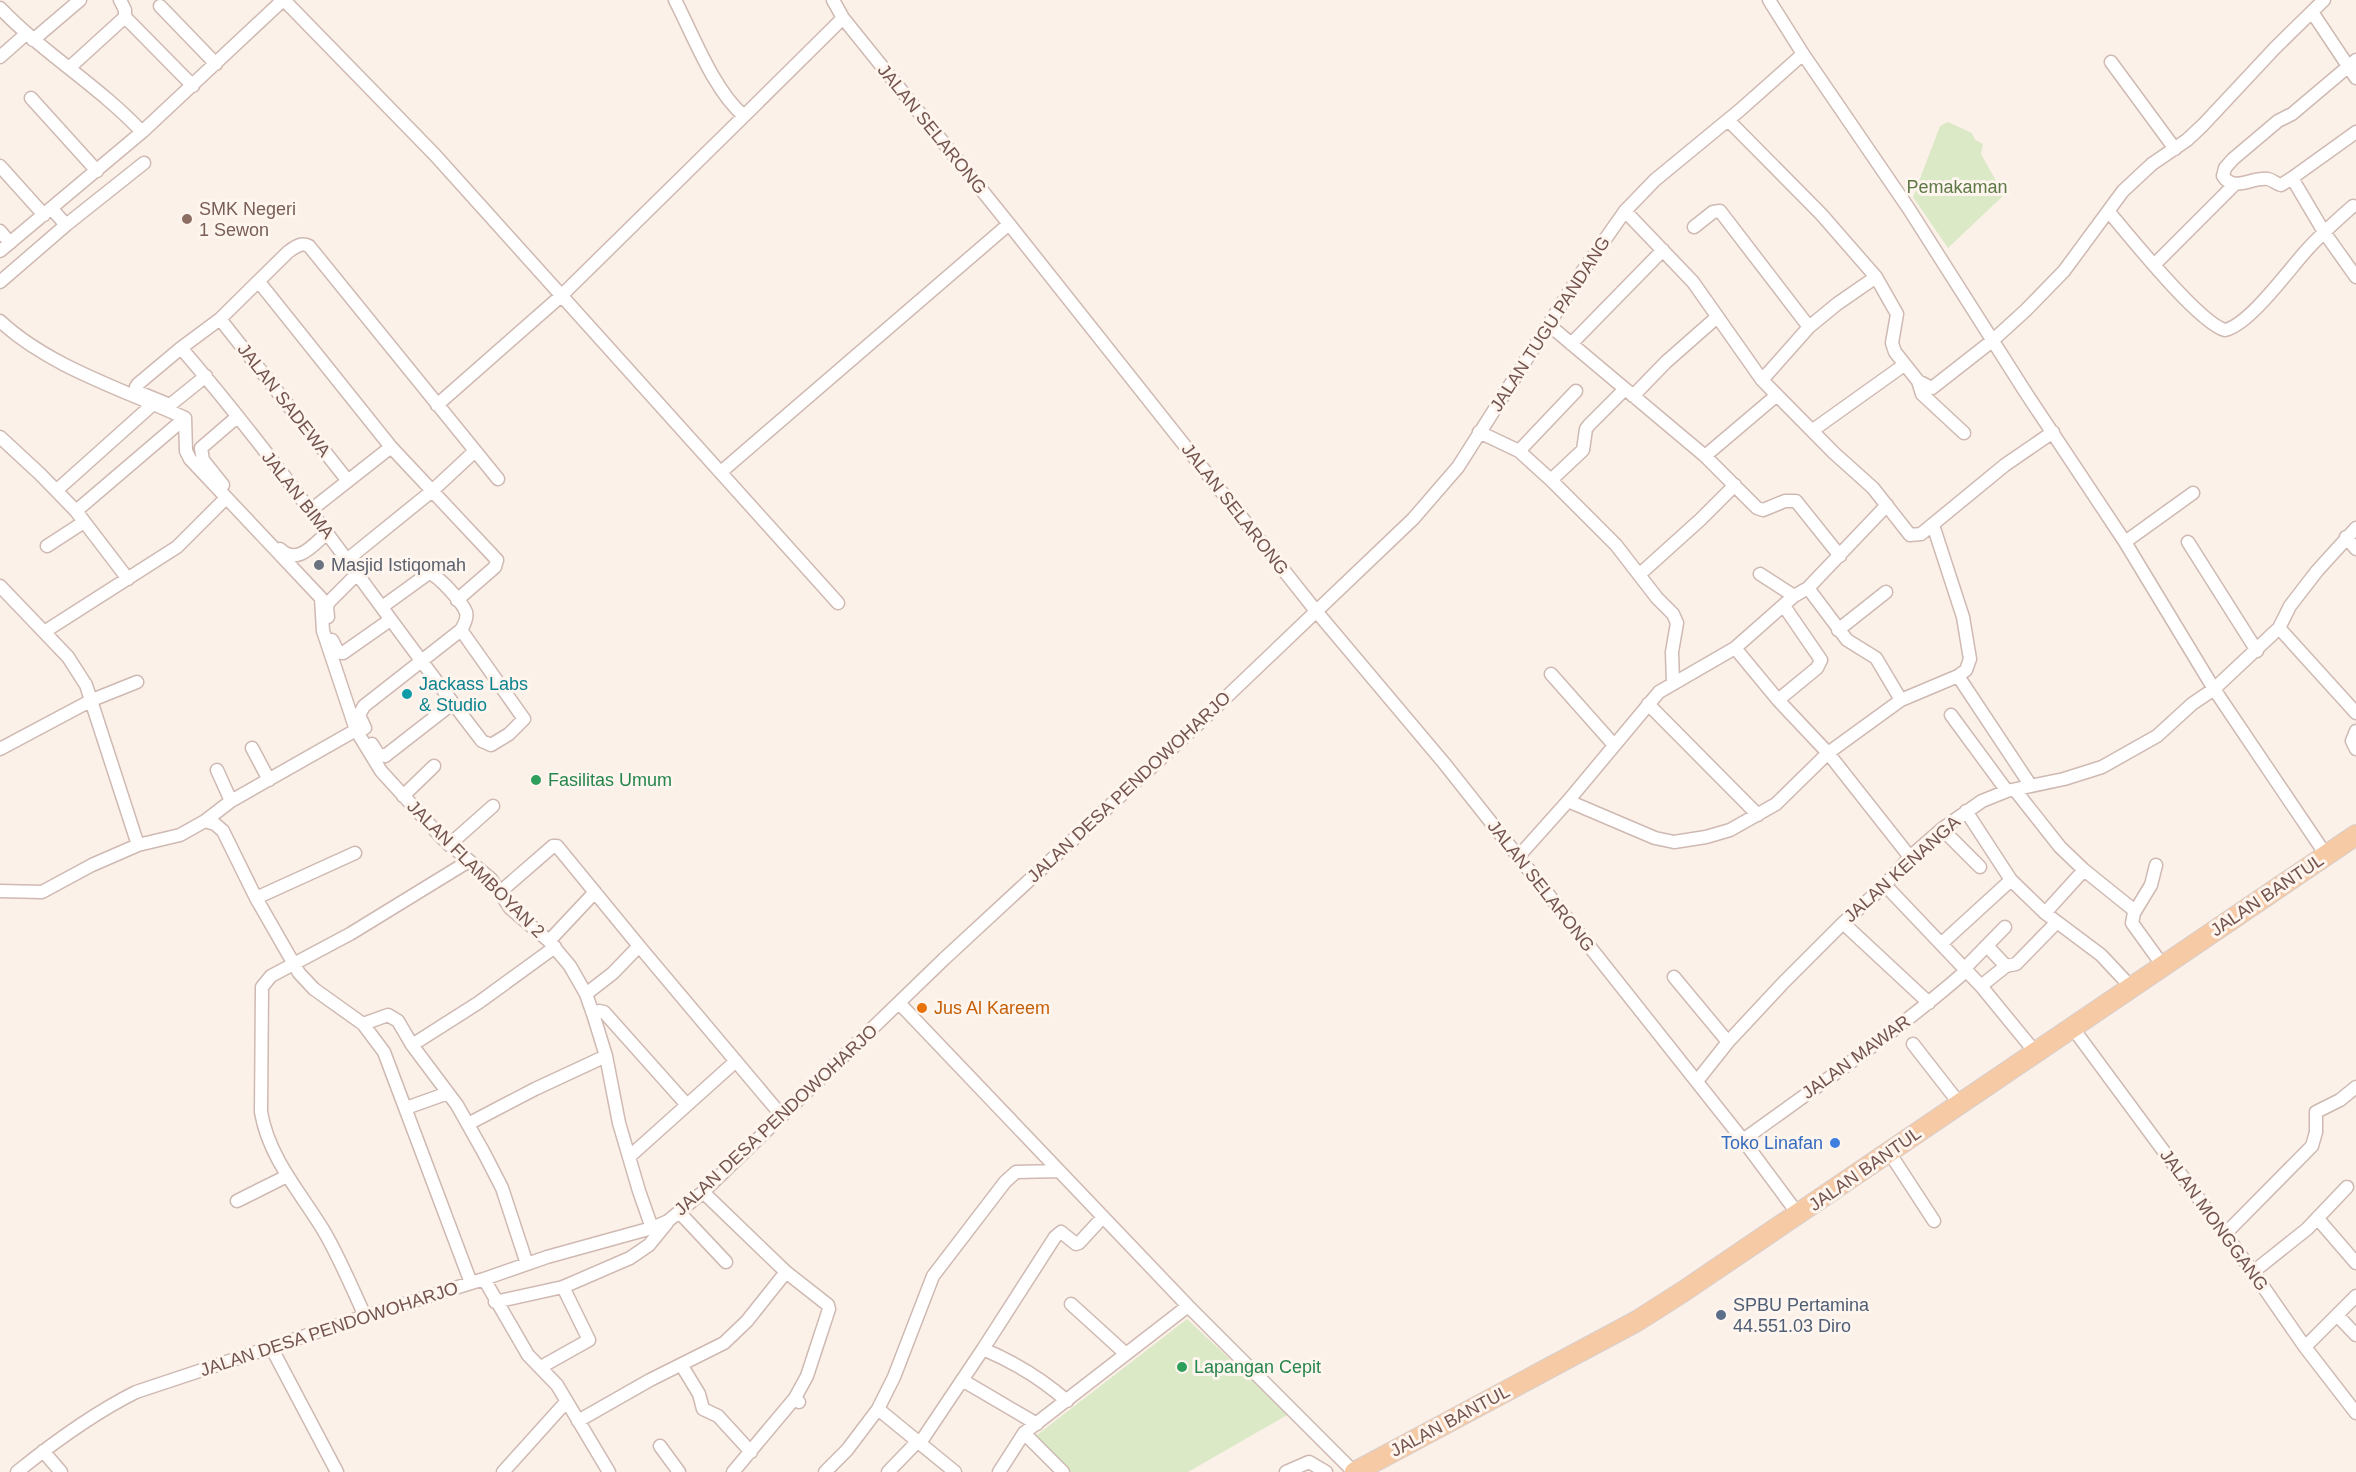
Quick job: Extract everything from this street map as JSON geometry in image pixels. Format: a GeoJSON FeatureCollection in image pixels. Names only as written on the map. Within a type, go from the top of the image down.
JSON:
{"type":"FeatureCollection","features":[{"type":"Feature","properties":{"kind":"main road","name":"JALAN BANTUL"},"geometry":{"type":"LineString","coordinates":[[1355,1472],[1378,1467],[1637,1321],[2163,966],[2323,851],[2356,835]]}},
{"type":"Feature","properties":{"kind":"street"},"geometry":{"type":"LineString","coordinates":[[2,51],[30,37],[81,0]]}},
{"type":"Feature","properties":{"kind":"street"},"geometry":{"type":"LineString","coordinates":[[120,0],[125,10],[125,17],[193,86]]}},
{"type":"Feature","properties":{"kind":"street"},"geometry":{"type":"LineString","coordinates":[[0,231],[5,247],[142,132],[284,0],[435,155],[838,603]]}},
{"type":"Feature","properties":{"kind":"street"},"geometry":{"type":"LineString","coordinates":[[675,0],[721,90],[732,106],[744,116]]}},
{"type":"Feature","properties":{"kind":"street","name":"JALAN SELARONG"},"geometry":{"type":"LineString","coordinates":[[833,0],[843,18],[1316,611],[1444,763],[1743,1140],[1798,1214]]}},
{"type":"Feature","properties":{"kind":"street"},"geometry":{"type":"LineString","coordinates":[[1769,0],[1803,54],[1909,209],[2125,542],[2214,689],[2323,851]]}},
{"type":"Feature","properties":{"kind":"street"},"geometry":{"type":"LineString","coordinates":[[1728,120],[1821,214],[1876,277],[1896,309],[1893,347],[1904,365],[1918,381],[1928,387],[1937,385],[1992,340],[2064,271],[2123,190],[2139,174],[2175,149],[2203,125],[2324,0]]}},
{"type":"Feature","properties":{"kind":"street"},"geometry":{"type":"LineString","coordinates":[[160,6],[216,64]]}},
{"type":"Feature","properties":{"kind":"street"},"geometry":{"type":"LineString","coordinates":[[0,8],[30,37],[142,132]]}},
{"type":"Feature","properties":{"kind":"street"},"geometry":{"type":"LineString","coordinates":[[2312,12],[2354,68],[2292,114],[2278,121],[2233,159],[2225,168],[2223,176],[2229,183],[2235,184],[2268,179],[2282,185],[2356,132]]}},
{"type":"Feature","properties":{"kind":"street"},"geometry":{"type":"LineString","coordinates":[[69,69],[125,17]]}},
{"type":"Feature","properties":{"kind":"street"},"geometry":{"type":"LineString","coordinates":[[437,405],[561,296],[843,18]]}},
{"type":"Feature","properties":{"kind":"street","name":"JALAN TUGU PANDANG"},"geometry":{"type":"LineString","coordinates":[[1316,611],[1438,492],[1458,467],[1580,275],[1625,211],[1655,180],[1803,54]]}},
{"type":"Feature","properties":{"kind":"street"},"geometry":{"type":"LineString","coordinates":[[2112,62],[2175,149]]}},
{"type":"Feature","properties":{"kind":"street"},"geometry":{"type":"LineString","coordinates":[[31,98],[97,171]]}},
{"type":"Feature","properties":{"kind":"street"},"geometry":{"type":"LineString","coordinates":[[0,282],[66,225],[144,163]]}},
{"type":"Feature","properties":{"kind":"street"},"geometry":{"type":"LineString","coordinates":[[0,166],[48,212],[66,225]]}},
{"type":"Feature","properties":{"kind":"street"},"geometry":{"type":"LineString","coordinates":[[2292,178],[2324,232],[2356,277]]}},
{"type":"Feature","properties":{"kind":"street"},"geometry":{"type":"LineString","coordinates":[[2155,264],[2235,184]]}},
{"type":"Feature","properties":{"kind":"street"},"geometry":{"type":"LineString","coordinates":[[2109,212],[2185,298],[2213,325],[2226,330],[2237,326],[2252,312],[2324,232],[2353,206]]}},
{"type":"Feature","properties":{"kind":"street"},"geometry":{"type":"LineString","coordinates":[[1625,211],[1693,282],[1716,318],[1762,380],[1887,505],[1910,535],[1917,536],[1933,525],[2005,465],[2052,432]]}},
{"type":"Feature","properties":{"kind":"street"},"geometry":{"type":"LineString","coordinates":[[1694,227],[1713,212],[1720,212],[1809,327]]}},
{"type":"Feature","properties":{"kind":"street"},"geometry":{"type":"LineString","coordinates":[[721,472],[1009,224]]}},
{"type":"Feature","properties":{"kind":"street"},"geometry":{"type":"LineString","coordinates":[[206,376],[170,405],[138,392],[136,387],[183,346],[220,319],[296,246],[305,244],[309,246],[498,479]]}},
{"type":"Feature","properties":{"kind":"street"},"geometry":{"type":"LineString","coordinates":[[1571,344],[1663,250]]}},
{"type":"Feature","properties":{"kind":"street"},"geometry":{"type":"LineString","coordinates":[[1762,380],[1809,327],[1876,277]]}},
{"type":"Feature","properties":{"kind":"street"},"geometry":{"type":"LineString","coordinates":[[259,282],[391,447],[497,560],[495,567],[457,600]]}},
{"type":"Feature","properties":{"kind":"street"},"geometry":{"type":"LineString","coordinates":[[1551,480],[1583,450],[1586,429],[1589,425],[1716,318]]}},
{"type":"Feature","properties":{"kind":"street","name":"JALAN SADEWA"},"geometry":{"type":"LineString","coordinates":[[220,319],[348,481]]}},
{"type":"Feature","properties":{"kind":"street"},"geometry":{"type":"LineString","coordinates":[[0,321],[36,350],[152,405],[185,418],[76,511]]}},
{"type":"Feature","properties":{"kind":"street"},"geometry":{"type":"LineString","coordinates":[[1549,325],[1705,456],[1749,501],[1763,510],[1785,501],[1796,501],[1840,556]]}},
{"type":"Feature","properties":{"kind":"street","name":"JALAN BIMA"},"geometry":{"type":"LineString","coordinates":[[183,346],[311,510],[453,703],[483,741],[491,745],[523,722],[524,716],[461,630]]}},
{"type":"Feature","properties":{"kind":"street"},"geometry":{"type":"LineString","coordinates":[[1813,430],[1904,365]]}},
{"type":"Feature","properties":{"kind":"street"},"geometry":{"type":"LineString","coordinates":[[1918,381],[1922,394],[1964,433]]}},
{"type":"Feature","properties":{"kind":"street"},"geometry":{"type":"LineString","coordinates":[[1519,451],[1576,391]]}},
{"type":"Feature","properties":{"kind":"street"},"geometry":{"type":"LineString","coordinates":[[1705,456],[1777,395]]}},
{"type":"Feature","properties":{"kind":"street"},"geometry":{"type":"LineString","coordinates":[[57,490],[152,405]]}},
{"type":"Feature","properties":{"kind":"street"},"geometry":{"type":"LineString","coordinates":[[237,417],[204,443],[201,447],[203,460],[286,555],[293,557],[300,554],[327,533]]}},
{"type":"Feature","properties":{"kind":"street","name":"JALAN FLAMBOYAN 2"},"geometry":{"type":"LineString","coordinates":[[185,418],[186,451],[190,459],[321,598],[323,631],[356,730],[372,760],[449,845],[491,879],[514,912],[552,944],[570,966],[586,994],[594,1017],[606,1056],[615,1105],[629,1157],[652,1227]]}},
{"type":"Feature","properties":{"kind":"street"},"geometry":{"type":"LineString","coordinates":[[1479,432],[1519,451],[1551,480],[1616,546],[1676,619],[1672,652],[1673,683]]}},
{"type":"Feature","properties":{"kind":"street"},"geometry":{"type":"LineString","coordinates":[[0,437],[76,511],[128,579]]}},
{"type":"Feature","properties":{"kind":"street"},"geometry":{"type":"LineString","coordinates":[[311,510],[391,447]]}},
{"type":"Feature","properties":{"kind":"street"},"geometry":{"type":"LineString","coordinates":[[348,560],[432,491],[475,451]]}},
{"type":"Feature","properties":{"kind":"street"},"geometry":{"type":"LineString","coordinates":[[1640,574],[1735,485]]}},
{"type":"Feature","properties":{"kind":"street"},"geometry":{"type":"LineString","coordinates":[[2125,542],[2193,493]]}},
{"type":"Feature","properties":{"kind":"street"},"geometry":{"type":"LineString","coordinates":[[44,632],[177,547],[226,498]]}},
{"type":"Feature","properties":{"kind":"street"},"geometry":{"type":"LineString","coordinates":[[1518,857],[1659,692],[1735,648],[1794,597],[1808,588],[1887,505]]}},
{"type":"Feature","properties":{"kind":"street"},"geometry":{"type":"LineString","coordinates":[[47,546],[84,522]]}},
{"type":"Feature","properties":{"kind":"street"},"geometry":{"type":"LineString","coordinates":[[1568,801],[1655,838],[1674,842],[1706,837],[1730,830],[1776,804],[1828,753],[1901,700],[1958,676],[1966,669],[1970,659],[1963,617],[1933,525]]}},
{"type":"Feature","properties":{"kind":"street","name":"JALAN KENANGA"},"geometry":{"type":"LineString","coordinates":[[1697,1082],[1728,1042],[1843,923],[1942,829],[1982,801],[2102,767],[2157,736],[2257,651],[2279,628],[2290,606],[2346,537],[2356,528]]}},
{"type":"Feature","properties":{"kind":"street"},"geometry":{"type":"LineString","coordinates":[[2346,537],[2356,549]]}},
{"type":"Feature","properties":{"kind":"street"},"geometry":{"type":"LineString","coordinates":[[2188,542],[2257,651]]}},
{"type":"Feature","properties":{"kind":"street"},"geometry":{"type":"LineString","coordinates":[[382,607],[429,573],[437,576],[466,612],[465,623],[461,630],[364,706],[360,712],[360,718],[378,754],[387,755],[453,703]]}},
{"type":"Feature","properties":{"kind":"street"},"geometry":{"type":"LineString","coordinates":[[357,574],[328,604],[327,612],[335,649],[340,653],[346,652],[390,620]]}},
{"type":"Feature","properties":{"kind":"street"},"geometry":{"type":"LineString","coordinates":[[1760,574],[1794,597]]}},
{"type":"Feature","properties":{"kind":"street"},"geometry":{"type":"LineString","coordinates":[[0,586],[75,666],[92,700],[138,845]]}},
{"type":"Feature","properties":{"kind":"street"},"geometry":{"type":"LineString","coordinates":[[1808,588],[1847,640],[1876,658],[1901,700]]}},
{"type":"Feature","properties":{"kind":"street"},"geometry":{"type":"LineString","coordinates":[[1838,630],[1886,592]]}},
{"type":"Feature","properties":{"kind":"street"},"geometry":{"type":"LineString","coordinates":[[1778,700],[1817,668],[1821,660],[1784,606]]}},
{"type":"Feature","properties":{"kind":"street","name":"JALAN DESA PENDOWOHARJO"},"geometry":{"type":"LineString","coordinates":[[17,1472],[43,1451],[107,1408],[136,1392],[527,1263],[668,1221],[703,1192],[944,959],[1316,611]]}},
{"type":"Feature","properties":{"kind":"street"},"geometry":{"type":"LineString","coordinates":[[2279,628],[2356,713]]}},
{"type":"Feature","properties":{"kind":"street"},"geometry":{"type":"LineString","coordinates":[[1735,648],[1778,700],[1828,753],[1910,857]]}},
{"type":"Feature","properties":{"kind":"street"},"geometry":{"type":"LineString","coordinates":[[1551,674],[1614,745]]}},
{"type":"Feature","properties":{"kind":"street"},"geometry":{"type":"LineString","coordinates":[[1958,676],[2031,786]]}},
{"type":"Feature","properties":{"kind":"street"},"geometry":{"type":"LineString","coordinates":[[0,749],[92,700],[137,682]]}},
{"type":"Feature","properties":{"kind":"street"},"geometry":{"type":"LineString","coordinates":[[1648,704],[1758,815]]}},
{"type":"Feature","properties":{"kind":"street"},"geometry":{"type":"LineString","coordinates":[[1951,715],[2011,791],[2060,847],[2084,870],[2135,911]]}},
{"type":"Feature","properties":{"kind":"street"},"geometry":{"type":"LineString","coordinates":[[0,891],[42,892],[92,865],[138,845],[180,835],[205,821],[231,801],[356,730]]}},
{"type":"Feature","properties":{"kind":"street"},"geometry":{"type":"LineString","coordinates":[[2356,731],[2352,741],[2356,749]]}},
{"type":"Feature","properties":{"kind":"street"},"geometry":{"type":"LineString","coordinates":[[252,748],[269,780]]}},
{"type":"Feature","properties":{"kind":"street"},"geometry":{"type":"LineString","coordinates":[[403,796],[434,766]]}},
{"type":"Feature","properties":{"kind":"street"},"geometry":{"type":"LineString","coordinates":[[216,770],[231,801]]}},
{"type":"Feature","properties":{"kind":"street"},"geometry":{"type":"LineString","coordinates":[[449,845],[493,806]]}},
{"type":"Feature","properties":{"kind":"street"},"geometry":{"type":"LineString","coordinates":[[1966,811],[2011,880],[2045,913],[2101,955],[2131,987]]}},
{"type":"Feature","properties":{"kind":"street"},"geometry":{"type":"LineString","coordinates":[[205,821],[215,824],[223,831],[293,965],[314,989],[363,1024],[384,1052],[478,1281],[495,1302],[528,1355],[557,1385],[609,1472]]}},
{"type":"Feature","properties":{"kind":"street"},"geometry":{"type":"LineString","coordinates":[[1942,829],[1980,867]]}},
{"type":"Feature","properties":{"kind":"street"},"geometry":{"type":"LineString","coordinates":[[500,892],[555,846],[559,847],[782,1116]]}},
{"type":"Feature","properties":{"kind":"street"},"geometry":{"type":"LineString","coordinates":[[256,898],[355,853]]}},
{"type":"Feature","properties":{"kind":"street"},"geometry":{"type":"LineString","coordinates":[[365,1316],[329,1240],[287,1176],[266,1133],[261,1112],[260,995],[266,980],[350,934],[469,861]]}},
{"type":"Feature","properties":{"kind":"street"},"geometry":{"type":"LineString","coordinates":[[2156,865],[2151,885],[2135,911],[2132,923],[2163,966]]}},
{"type":"Feature","properties":{"kind":"street"},"geometry":{"type":"LineString","coordinates":[[2045,913],[2084,870]]}},
{"type":"Feature","properties":{"kind":"street"},"geometry":{"type":"LineString","coordinates":[[1941,944],[2011,880]]}},
{"type":"Feature","properties":{"kind":"street"},"geometry":{"type":"LineString","coordinates":[[1884,885],[1981,986],[2035,1052]]}},
{"type":"Feature","properties":{"kind":"street"},"geometry":{"type":"LineString","coordinates":[[412,1045],[478,1003],[552,944],[595,892]]}},
{"type":"Feature","properties":{"kind":"street"},"geometry":{"type":"LineString","coordinates":[[1981,986],[2006,966],[2016,964],[2056,922]]}},
{"type":"Feature","properties":{"kind":"street"},"geometry":{"type":"LineString","coordinates":[[1843,923],[1929,1003]]}},
{"type":"Feature","properties":{"kind":"street","name":"JALAN MAWAR"},"geometry":{"type":"LineString","coordinates":[[1743,1140],[1929,1003],[1965,970],[2005,927]]}},
{"type":"Feature","properties":{"kind":"street"},"geometry":{"type":"LineString","coordinates":[[586,994],[613,973],[639,946]]}},
{"type":"Feature","properties":{"kind":"street"},"geometry":{"type":"LineString","coordinates":[[1987,946],[2006,966]]}},
{"type":"Feature","properties":{"kind":"street"},"geometry":{"type":"LineString","coordinates":[[1674,977],[1728,1042]]}},
{"type":"Feature","properties":{"kind":"street"},"geometry":{"type":"LineString","coordinates":[[900,1004],[1188,1306],[1355,1472]]}},
{"type":"Feature","properties":{"kind":"street"},"geometry":{"type":"LineString","coordinates":[[594,1017],[599,1011],[604,1012],[687,1105]]}},
{"type":"Feature","properties":{"kind":"street"},"geometry":{"type":"LineString","coordinates":[[363,1024],[383,1016],[393,1017],[448,1093],[468,1124],[502,1188],[527,1263]]}},
{"type":"Feature","properties":{"kind":"street","name":"JALAN MONGGANG"},"geometry":{"type":"LineString","coordinates":[[2072,1027],[2253,1272],[2305,1347],[2356,1413]]}},
{"type":"Feature","properties":{"kind":"street"},"geometry":{"type":"LineString","coordinates":[[1913,1044],[1959,1103]]}},
{"type":"Feature","properties":{"kind":"street"},"geometry":{"type":"LineString","coordinates":[[468,1124],[606,1056]]}},
{"type":"Feature","properties":{"kind":"street"},"geometry":{"type":"LineString","coordinates":[[629,1157],[736,1061]]}},
{"type":"Feature","properties":{"kind":"street"},"geometry":{"type":"LineString","coordinates":[[2225,1234],[2312,1146],[2316,1132],[2316,1113],[2356,1088]]}},
{"type":"Feature","properties":{"kind":"street"},"geometry":{"type":"LineString","coordinates":[[406,1108],[448,1093]]}},
{"type":"Feature","properties":{"kind":"street"},"geometry":{"type":"LineString","coordinates":[[1888,1152],[1934,1221]]}},
{"type":"Feature","properties":{"kind":"street"},"geometry":{"type":"LineString","coordinates":[[825,1472],[847,1450],[878,1409],[894,1377],[933,1276],[946,1257],[1016,1172],[1059,1171]]}},
{"type":"Feature","properties":{"kind":"street"},"geometry":{"type":"LineString","coordinates":[[237,1201],[287,1176]]}},
{"type":"Feature","properties":{"kind":"street"},"geometry":{"type":"LineString","coordinates":[[2253,1272],[2318,1219],[2348,1187]]}},
{"type":"Feature","properties":{"kind":"street"},"geometry":{"type":"LineString","coordinates":[[703,1192],[786,1272],[824,1301],[829,1309],[797,1400],[733,1472]]}},
{"type":"Feature","properties":{"kind":"street"},"geometry":{"type":"LineString","coordinates":[[679,1212],[726,1262]]}},
{"type":"Feature","properties":{"kind":"street"},"geometry":{"type":"LineString","coordinates":[[888,1472],[919,1442],[963,1380],[1055,1237],[1061,1232],[1076,1244],[1079,1243],[1103,1217]]}},
{"type":"Feature","properties":{"kind":"street"},"geometry":{"type":"LineString","coordinates":[[2318,1219],[2356,1263]]}},
{"type":"Feature","properties":{"kind":"street"},"geometry":{"type":"LineString","coordinates":[[495,1302],[563,1287],[630,1258],[649,1245],[668,1221]]}},
{"type":"Feature","properties":{"kind":"street"},"geometry":{"type":"LineString","coordinates":[[578,1421],[650,1380],[724,1343],[762,1304],[786,1272]]}},
{"type":"Feature","properties":{"kind":"street"},"geometry":{"type":"LineString","coordinates":[[541,1367],[589,1340],[563,1287]]}},
{"type":"Feature","properties":{"kind":"street"},"geometry":{"type":"LineString","coordinates":[[2305,1347],[2356,1296]]}},
{"type":"Feature","properties":{"kind":"street"},"geometry":{"type":"LineString","coordinates":[[1071,1304],[1126,1354]]}},
{"type":"Feature","properties":{"kind":"street"},"geometry":{"type":"LineString","coordinates":[[999,1472],[1024,1433],[1188,1306]]}},
{"type":"Feature","properties":{"kind":"street"},"geometry":{"type":"LineString","coordinates":[[2337,1315],[2356,1335]]}},
{"type":"Feature","properties":{"kind":"street"},"geometry":{"type":"LineString","coordinates":[[271,1347],[337,1472]]}},
{"type":"Feature","properties":{"kind":"street"},"geometry":{"type":"LineString","coordinates":[[983,1349],[1034,1376],[1067,1401]]}},
{"type":"Feature","properties":{"kind":"street"},"geometry":{"type":"LineString","coordinates":[[682,1366],[699,1394],[703,1409],[718,1416],[751,1452]]}},
{"type":"Feature","properties":{"kind":"street"},"geometry":{"type":"LineString","coordinates":[[963,1380],[1037,1424]]}},
{"type":"Feature","properties":{"kind":"street"},"geometry":{"type":"LineString","coordinates":[[503,1472],[566,1402]]}},
{"type":"Feature","properties":{"kind":"street"},"geometry":{"type":"LineString","coordinates":[[878,1409],[955,1472]]}},
{"type":"Feature","properties":{"kind":"street"},"geometry":{"type":"LineString","coordinates":[[1024,1433],[1063,1472]]}},
{"type":"Feature","properties":{"kind":"street"},"geometry":{"type":"LineString","coordinates":[[660,1446],[679,1472]]}},
{"type":"Feature","properties":{"kind":"street"},"geometry":{"type":"LineString","coordinates":[[43,1451],[61,1472]]}},
{"type":"Feature","properties":{"kind":"street"},"geometry":{"type":"LineString","coordinates":[[1286,1472],[1309,1462],[1326,1472]]}},
{"type":"Feature","properties":{"kind":"green space","name":"Pemakaman"},"geometry":{"type":"Polygon","coordinates":[[[1948,122],[1972,133],[1975,140],[1983,144],[1981,154],[2004,195],[1948,248],[1913,197],[1940,126],[1948,122]]]}},
{"type":"Feature","properties":{"kind":"green space","name":"Lapangan Cepit"},"geometry":{"type":"Polygon","coordinates":[[[1187,1319],[1289,1414],[1188,1472],[1066,1472],[1033,1438],[1187,1319]]]}},
{"type":"Feature","properties":{"kind":"place","name":"SMK Negeri 1 Sewon"},"geometry":{"type":"Point","coordinates":[187,219]}},
{"type":"Feature","properties":{"kind":"place","name":"Masjid Istiqomah"},"geometry":{"type":"Point","coordinates":[319,565]}},
{"type":"Feature","properties":{"kind":"place","name":"Jackass Labs & Studio"},"geometry":{"type":"Point","coordinates":[407,694]}},
{"type":"Feature","properties":{"kind":"place","name":"Fasilitas Umum"},"geometry":{"type":"Point","coordinates":[536,780]}},
{"type":"Feature","properties":{"kind":"place","name":"Jus Al Kareem"},"geometry":{"type":"Point","coordinates":[922,1008]}},
{"type":"Feature","properties":{"kind":"place","name":"Toko Linafan"},"geometry":{"type":"Point","coordinates":[1835,1143]}},
{"type":"Feature","properties":{"kind":"place","name":"SPBU Pertamina 44.551.03 Diro"},"geometry":{"type":"Point","coordinates":[1721,1315]}},
{"type":"Feature","properties":{"kind":"place","name":"Lapangan Cepit"},"geometry":{"type":"Point","coordinates":[1182,1367]}}]}
